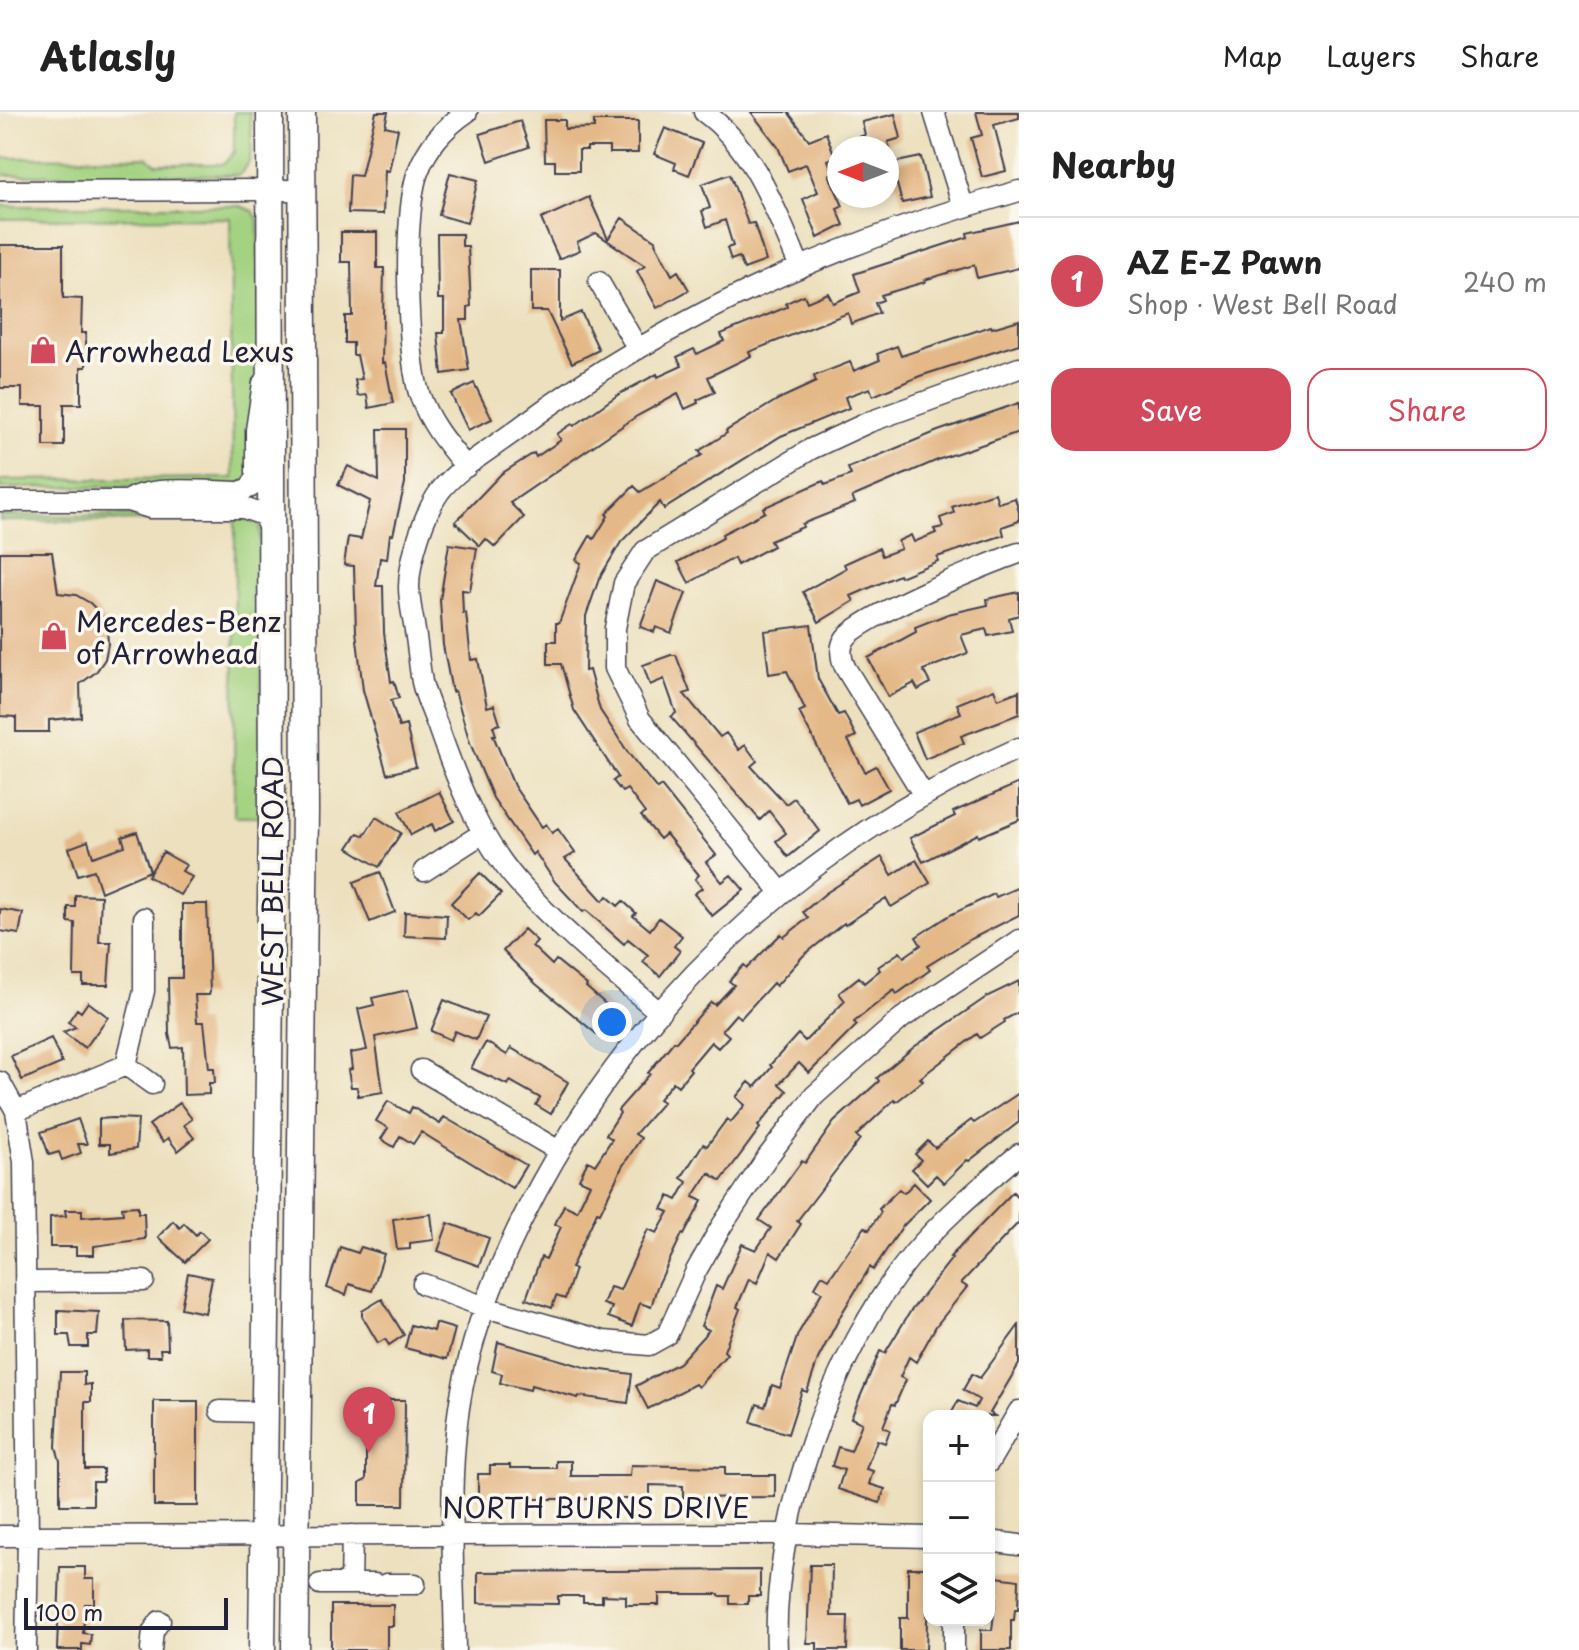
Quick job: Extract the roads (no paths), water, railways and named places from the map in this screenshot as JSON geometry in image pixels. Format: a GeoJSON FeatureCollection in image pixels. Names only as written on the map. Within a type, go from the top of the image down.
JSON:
{"type":"FeatureCollection","features":[{"type":"Feature","properties":{"kind":"main road","name":"WEST BELL ROAD"},"geometry":{"type":"LineString","coordinates":[[262,1650],[272,818],[270,112]]}},
{"type":"Feature","properties":{"kind":"main road","name":"WEST BELL ROAD"},"geometry":{"type":"LineString","coordinates":[[295,1650],[305,811],[302,112]]}},
{"type":"Feature","properties":{"kind":"main road"},"geometry":{"type":"LineString","coordinates":[[271,498],[281,504],[287,516],[291,608],[304,661]]}},
{"type":"Feature","properties":{"kind":"street"},"geometry":{"type":"LineString","coordinates":[[466,467],[443,439],[426,411],[415,377],[410,340],[410,216],[412,190],[441,119],[467,112]]}},
{"type":"Feature","properties":{"kind":"street"},"geometry":{"type":"LineString","coordinates":[[704,112],[729,132],[751,160],[800,267]]}},
{"type":"Feature","properties":{"kind":"street"},"geometry":{"type":"LineString","coordinates":[[934,112],[963,206]]}},
{"type":"Feature","properties":{"kind":"street"},"geometry":{"type":"LineString","coordinates":[[0,191],[302,190]]}},
{"type":"Feature","properties":{"kind":"street"},"geometry":{"type":"LineString","coordinates":[[659,1012],[576,941],[517,881],[483,833],[449,760],[423,685],[409,587],[417,544],[440,491],[466,467],[540,412],[638,349],[729,299],[800,267],[963,206],[1019,191]]}},
{"type":"Feature","properties":{"kind":"street"},"geometry":{"type":"LineString","coordinates":[[599,282],[638,349]]}},
{"type":"Feature","properties":{"kind":"street"},"geometry":{"type":"LineString","coordinates":[[240,492],[251,487],[256,477],[258,412],[271,357]]}},
{"type":"Feature","properties":{"kind":"street"},"geometry":{"type":"LineString","coordinates":[[781,892],[640,719],[615,668],[615,628],[624,583],[645,551],[811,449],[869,422],[1019,368]]}},
{"type":"Feature","properties":{"kind":"street"},"geometry":{"type":"LineString","coordinates":[[128,501],[149,492],[240,492],[271,498]]}},
{"type":"Feature","properties":{"kind":"street"},"geometry":{"type":"LineString","coordinates":[[0,501],[128,501],[150,508],[251,509],[263,515],[271,533]]}},
{"type":"Feature","properties":{"kind":"street"},"geometry":{"type":"LineString","coordinates":[[923,794],[843,663],[844,639],[855,628],[909,600],[1019,553]]}},
{"type":"Feature","properties":{"kind":"street"},"geometry":{"type":"LineString","coordinates":[[455,1650],[455,1446],[458,1412],[472,1346],[485,1307],[520,1222],[559,1151],[605,1080],[659,1012],[719,948],[781,892],[849,840],[923,794],[1019,748]]}},
{"type":"Feature","properties":{"kind":"street"},"geometry":{"type":"LineString","coordinates":[[424,871],[483,833]]}},
{"type":"Feature","properties":{"kind":"street"},"geometry":{"type":"LineString","coordinates":[[126,1065],[144,991],[144,918]]}},
{"type":"Feature","properties":{"kind":"street"},"geometry":{"type":"LineString","coordinates":[[423,1284],[485,1307],[604,1341],[649,1345],[667,1335],[671,1320],[721,1227],[766,1159],[814,1096],[902,1018],[1019,940]]}},
{"type":"Feature","properties":{"kind":"street"},"geometry":{"type":"LineString","coordinates":[[126,1065],[152,1084]]}},
{"type":"Feature","properties":{"kind":"street"},"geometry":{"type":"LineString","coordinates":[[16,1111],[126,1065]]}},
{"type":"Feature","properties":{"kind":"street"},"geometry":{"type":"LineString","coordinates":[[421,1070],[559,1151]]}},
{"type":"Feature","properties":{"kind":"street"},"geometry":{"type":"LineString","coordinates":[[0,1082],[16,1111],[24,1162],[27,1282],[26,1650]]}},
{"type":"Feature","properties":{"kind":"street"},"geometry":{"type":"LineString","coordinates":[[777,1650],[776,1619],[788,1534],[802,1470],[822,1414],[851,1351],[880,1301],[913,1254],[978,1189],[1019,1154]]}},
{"type":"Feature","properties":{"kind":"street"},"geometry":{"type":"LineString","coordinates":[[27,1282],[144,1281]]}},
{"type":"Feature","properties":{"kind":"street"},"geometry":{"type":"LineString","coordinates":[[220,1411],[264,1412]]}},
{"type":"Feature","properties":{"kind":"street"},"geometry":{"type":"LineString","coordinates":[[995,1452],[1019,1411]]}},
{"type":"Feature","properties":{"kind":"street","name":"NORTH BURNS DRIVE"},"geometry":{"type":"LineString","coordinates":[[0,1536],[788,1534],[923,1537]]}},
{"type":"Feature","properties":{"kind":"street"},"geometry":{"type":"LineString","coordinates":[[351,1584],[352,1535]]}},
{"type":"Feature","properties":{"kind":"street"},"geometry":{"type":"LineString","coordinates":[[995,1542],[1019,1545]]}},
{"type":"Feature","properties":{"kind":"street"},"geometry":{"type":"LineString","coordinates":[[320,1584],[415,1584]]}},
{"type":"Feature","properties":{"kind":"street"},"geometry":{"type":"LineString","coordinates":[[151,1650],[153,1631],[160,1621]]}},
{"type":"Feature","properties":{"kind":"street"},"geometry":{"type":"LineString","coordinates":[[954,1626],[954,1650]]}},
{"type":"Feature","properties":{"kind":"place","name":"Arrowhead Lexus"},"geometry":{"type":"Point","coordinates":[43,350]}},
{"type":"Feature","properties":{"kind":"place","name":"Mercedes-Benz of Arrowhead"},"geometry":{"type":"Point","coordinates":[54,636]}},
{"type":"Feature","properties":{"kind":"place","name":"AZ E-Z Pawn"},"geometry":{"type":"Point","coordinates":[369,1453]}}]}
